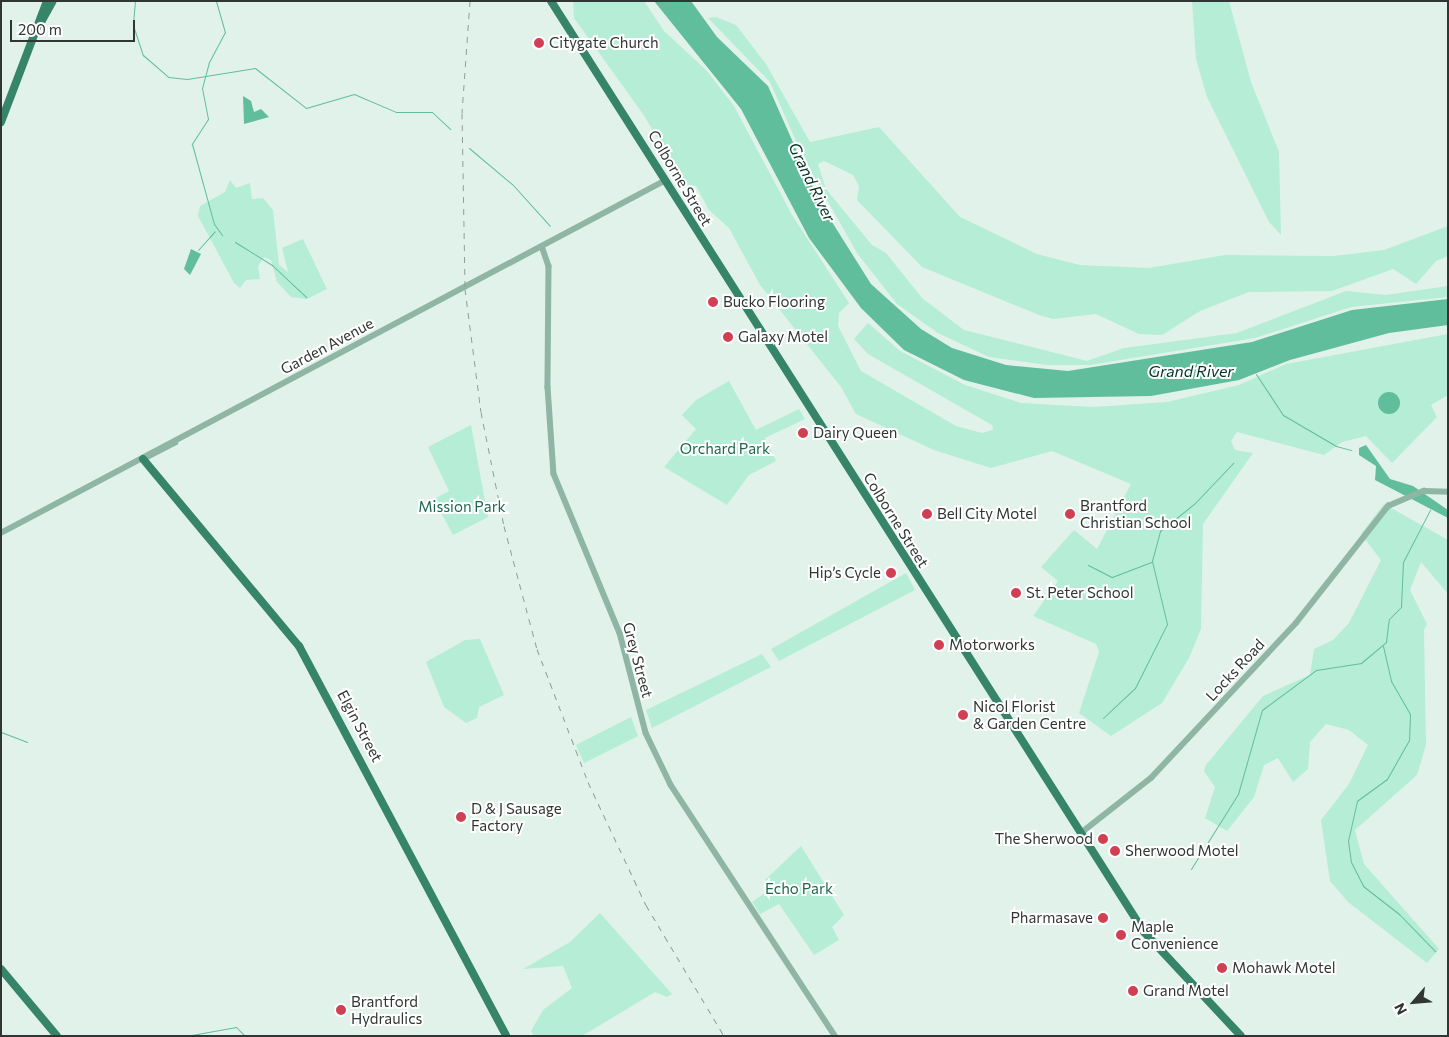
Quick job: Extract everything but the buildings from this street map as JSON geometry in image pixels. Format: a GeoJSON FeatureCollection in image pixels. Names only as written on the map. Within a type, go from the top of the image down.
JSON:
{"type":"FeatureCollection","features":[{"type":"Feature","properties":{"kind":"main road"},"geometry":{"type":"LineString","coordinates":[[1,122],[40,24],[47,1]]}},
{"type":"Feature","properties":{"kind":"main road"},"geometry":{"type":"LineString","coordinates":[[40,24],[53,1]]}},
{"type":"Feature","properties":{"kind":"main road","name":"Colborne Street"},"geometry":{"type":"LineString","coordinates":[[551,1],[664,182],[1144,932],[1241,1036]]}},
{"type":"Feature","properties":{"kind":"main road","name":"Elgin Street"},"geometry":{"type":"LineString","coordinates":[[144,458],[299,646],[506,1036]]}},
{"type":"Feature","properties":{"kind":"main road"},"geometry":{"type":"LineString","coordinates":[[1,969],[57,1036]]}},
{"type":"Feature","properties":{"kind":"street","name":"Garden Avenue"},"geometry":{"type":"LineString","coordinates":[[144,458],[152,458],[187,434],[542,249],[664,182]]}},
{"type":"Feature","properties":{"kind":"street","name":"Grey Street"},"geometry":{"type":"LineString","coordinates":[[542,249],[550,266],[548,387],[554,474],[620,633],[644,727],[672,785],[835,1036]]}},
{"type":"Feature","properties":{"kind":"street"},"geometry":{"type":"LineString","coordinates":[[1,533],[144,458]]}},
{"type":"Feature","properties":{"kind":"street","name":"Locks Road"},"geometry":{"type":"LineString","coordinates":[[1081,833],[1151,778],[1296,623],[1388,506],[1403,498],[1424,491],[1448,492]]}},
{"type":"Feature","properties":{"kind":"green space"},"geometry":{"type":"Polygon","coordinates":[[[573,1],[644,1],[664,31],[706,70],[734,106],[792,215],[849,303],[839,313],[838,326],[861,371],[956,426],[982,433],[993,430],[992,425],[868,354],[854,339],[868,323],[900,351],[965,385],[1021,403],[1094,407],[1167,402],[1239,385],[1286,364],[1448,334],[1448,395],[1431,405],[1437,417],[1392,463],[1366,436],[1342,442],[1324,455],[1237,432],[1231,441],[1235,450],[1253,453],[1203,524],[1201,629],[1189,658],[1162,703],[1111,736],[1079,713],[1099,652],[1096,644],[1033,616],[1058,581],[1041,567],[1074,530],[1097,549],[1131,484],[1052,451],[991,468],[934,450],[856,414],[841,387],[760,285],[729,228],[709,210],[696,186],[685,184],[643,114],[574,18],[573,1]]]}},
{"type":"Feature","properties":{"kind":"green space"},"geometry":{"type":"Polygon","coordinates":[[[1192,1],[1229,1],[1251,82],[1279,152],[1281,235],[1269,222],[1207,97],[1196,59],[1192,1]]]}},
{"type":"Feature","properties":{"kind":"green space"},"geometry":{"type":"Polygon","coordinates":[[[716,17],[736,25],[766,64],[810,142],[879,127],[960,217],[1037,254],[1080,265],[1149,268],[1225,255],[1334,256],[1384,250],[1448,226],[1448,256],[1436,261],[1416,284],[1393,269],[1332,291],[1249,292],[1200,311],[1162,335],[1139,334],[1096,314],[1053,319],[1039,315],[922,267],[857,200],[859,186],[853,175],[824,161],[818,164],[826,189],[872,245],[886,253],[922,298],[964,330],[1087,361],[1124,348],[1237,333],[1346,291],[1386,295],[1448,286],[1448,297],[1351,307],[1255,338],[1090,365],[1047,365],[989,357],[938,333],[897,304],[857,253],[803,157],[770,82],[708,18],[716,17]]]}},
{"type":"Feature","properties":{"kind":"green space"},"geometry":{"type":"Polygon","coordinates":[[[230,180],[236,188],[250,183],[252,199],[263,198],[273,210],[279,265],[288,272],[282,248],[303,239],[327,289],[307,299],[291,297],[277,282],[271,260],[264,257],[258,266],[260,279],[246,280],[240,288],[234,283],[198,216],[200,206],[225,192],[230,180]]]}},
{"type":"Feature","properties":{"kind":"green space","name":"Orchard Park"},"geometry":{"type":"Polygon","coordinates":[[[729,381],[756,430],[799,409],[805,419],[765,438],[776,461],[749,475],[727,505],[664,467],[696,429],[682,415],[696,400],[729,381]]]}},
{"type":"Feature","properties":{"kind":"green space","name":"Mission Park"},"geometry":{"type":"Polygon","coordinates":[[[471,425],[488,517],[453,535],[434,499],[449,491],[428,447],[471,425]]]}},
{"type":"Feature","properties":{"kind":"green space"},"geometry":{"type":"Polygon","coordinates":[[[1384,504],[1448,540],[1448,594],[1421,562],[1410,590],[1427,624],[1424,630],[1426,745],[1417,775],[1355,830],[1364,864],[1439,949],[1427,963],[1348,902],[1330,881],[1321,820],[1349,784],[1368,745],[1349,730],[1326,724],[1310,742],[1308,769],[1293,782],[1278,758],[1264,765],[1254,797],[1227,831],[1205,818],[1215,787],[1204,771],[1206,765],[1263,696],[1310,675],[1314,649],[1333,640],[1349,623],[1381,560],[1361,534],[1384,504]]]}},
{"type":"Feature","properties":{"kind":"green space"},"geometry":{"type":"Polygon","coordinates":[[[906,573],[915,590],[779,661],[771,649],[906,573]]]}},
{"type":"Feature","properties":{"kind":"green space"},"geometry":{"type":"Polygon","coordinates":[[[480,639],[504,695],[479,707],[477,718],[466,723],[444,707],[426,662],[465,640],[480,639]]]}},
{"type":"Feature","properties":{"kind":"green space"},"geometry":{"type":"Polygon","coordinates":[[[762,654],[771,667],[652,728],[646,710],[762,654]]]}},
{"type":"Feature","properties":{"kind":"green space"},"geometry":{"type":"Polygon","coordinates":[[[631,717],[638,736],[584,763],[576,745],[631,717]]]}},
{"type":"Feature","properties":{"kind":"green space","name":"Echo Park"},"geometry":{"type":"Polygon","coordinates":[[[801,846],[844,915],[832,927],[839,940],[814,955],[779,904],[760,914],[752,902],[772,888],[765,880],[801,846]]]}},
{"type":"Feature","properties":{"kind":"green space"},"geometry":{"type":"Polygon","coordinates":[[[600,913],[672,994],[667,997],[655,992],[582,1036],[534,1036],[531,1031],[543,1010],[572,988],[563,966],[523,969],[570,942],[600,913]]]}},
{"type":"Feature","properties":{"kind":"water","name":"Grand River"},"geometry":{"type":"Polygon","coordinates":[[[654,1],[691,1],[717,37],[768,86],[820,203],[871,284],[921,329],[952,348],[1006,365],[1068,371],[1252,342],[1352,310],[1448,299],[1448,325],[1389,333],[1290,360],[1239,380],[1151,396],[1034,398],[964,380],[904,350],[861,308],[809,238],[741,109],[654,1]]]}},
{"type":"Feature","properties":{"kind":"water"},"geometry":{"type":"Polygon","coordinates":[[[243,96],[251,101],[254,112],[261,109],[269,117],[244,124],[243,96]]]}},
{"type":"Feature","properties":{"kind":"water"},"geometry":{"type":"Polygon","coordinates":[[[191,249],[201,254],[190,275],[184,269],[191,249]]]}},
{"type":"Feature","properties":{"kind":"water"},"geometry":{"type":"Polygon","coordinates":[[[1389,392],[1397,395],[1400,403],[1397,411],[1389,414],[1381,411],[1378,403],[1381,395],[1389,392]]]}},
{"type":"Feature","properties":{"kind":"water"},"geometry":{"type":"Polygon","coordinates":[[[1366,445],[1390,479],[1413,486],[1448,510],[1448,518],[1375,480],[1376,466],[1359,455],[1359,448],[1366,445]]]}},
{"type":"Feature","properties":{"kind":"waterway"},"geometry":{"type":"LineString","coordinates":[[135,1],[133,25],[143,55],[168,77],[187,79],[255,68],[306,108],[354,94],[396,112],[432,112],[450,129]]}},
{"type":"Feature","properties":{"kind":"waterway"},"geometry":{"type":"LineString","coordinates":[[216,1],[225,32],[209,62],[202,88],[208,119],[192,144],[214,224],[222,235]]}},
{"type":"Feature","properties":{"kind":"waterway"},"geometry":{"type":"LineString","coordinates":[[469,148],[513,185],[550,226]]}},
{"type":"Feature","properties":{"kind":"waterway"},"geometry":{"type":"LineString","coordinates":[[198,250],[215,231]]}},
{"type":"Feature","properties":{"kind":"waterway"},"geometry":{"type":"LineString","coordinates":[[235,242],[272,265],[306,297]]}},
{"type":"Feature","properties":{"kind":"waterway"},"geometry":{"type":"LineString","coordinates":[[1256,374],[1283,415],[1336,446],[1351,450]]}},
{"type":"Feature","properties":{"kind":"waterway"},"geometry":{"type":"LineString","coordinates":[[1103,718],[1135,688],[1167,624],[1152,561],[1160,531],[1194,504],[1233,463]]}},
{"type":"Feature","properties":{"kind":"waterway"},"geometry":{"type":"LineString","coordinates":[[1191,869],[1238,794],[1262,710],[1316,670],[1361,663],[1386,642],[1389,619],[1401,607],[1403,562],[1430,510]]}},
{"type":"Feature","properties":{"kind":"waterway"},"geometry":{"type":"LineString","coordinates":[[1088,565],[1112,577],[1151,562]]}},
{"type":"Feature","properties":{"kind":"waterway"},"geometry":{"type":"LineString","coordinates":[[1383,646],[1391,681],[1410,714],[1409,740],[1387,779],[1357,801],[1348,841],[1351,862],[1363,886],[1399,914],[1435,951]]}},
{"type":"Feature","properties":{"kind":"waterway"},"geometry":{"type":"LineString","coordinates":[[1,732],[27,742]]}},
{"type":"Feature","properties":{"kind":"waterway"},"geometry":{"type":"LineString","coordinates":[[186,1036],[236,1027],[245,1036]]}},
{"type":"Feature","properties":{"kind":"railway"},"geometry":{"type":"LineString","coordinates":[[470,1],[462,113],[465,289],[481,412],[504,526],[537,649],[588,782],[646,905],[724,1036]]}},
{"type":"Feature","properties":{"kind":"place","name":"Citygate Church"},"geometry":{"type":"Point","coordinates":[539,43]}},
{"type":"Feature","properties":{"kind":"place","name":"Bucko Flooring"},"geometry":{"type":"Point","coordinates":[713,302]}},
{"type":"Feature","properties":{"kind":"place","name":"Galaxy Motel"},"geometry":{"type":"Point","coordinates":[728,337]}},
{"type":"Feature","properties":{"kind":"place","name":"Dairy Queen"},"geometry":{"type":"Point","coordinates":[803,433]}},
{"type":"Feature","properties":{"kind":"place","name":"Bell City Motel"},"geometry":{"type":"Point","coordinates":[927,514]}},
{"type":"Feature","properties":{"kind":"place","name":"Brantford Christian School"},"geometry":{"type":"Point","coordinates":[1070,514]}},
{"type":"Feature","properties":{"kind":"place","name":"Hip’s Cycle"},"geometry":{"type":"Point","coordinates":[891,573]}},
{"type":"Feature","properties":{"kind":"place","name":"St. Peter School"},"geometry":{"type":"Point","coordinates":[1016,593]}},
{"type":"Feature","properties":{"kind":"place","name":"Motorworks"},"geometry":{"type":"Point","coordinates":[939,645]}},
{"type":"Feature","properties":{"kind":"place","name":"Nicol Florist & Garden Centre"},"geometry":{"type":"Point","coordinates":[963,715]}},
{"type":"Feature","properties":{"kind":"place","name":"D & J Sausage Factory"},"geometry":{"type":"Point","coordinates":[461,817]}},
{"type":"Feature","properties":{"kind":"place","name":"The Sherwood"},"geometry":{"type":"Point","coordinates":[1103,839]}},
{"type":"Feature","properties":{"kind":"place","name":"Sherwood Motel"},"geometry":{"type":"Point","coordinates":[1115,851]}},
{"type":"Feature","properties":{"kind":"place","name":"Pharmasave"},"geometry":{"type":"Point","coordinates":[1103,918]}},
{"type":"Feature","properties":{"kind":"place","name":"Maple Convenience"},"geometry":{"type":"Point","coordinates":[1121,935]}},
{"type":"Feature","properties":{"kind":"place","name":"Mohawk Motel"},"geometry":{"type":"Point","coordinates":[1222,968]}},
{"type":"Feature","properties":{"kind":"place","name":"Grand Motel"},"geometry":{"type":"Point","coordinates":[1133,991]}},
{"type":"Feature","properties":{"kind":"place","name":"Brantford Hydraulics"},"geometry":{"type":"Point","coordinates":[341,1010]}}]}
